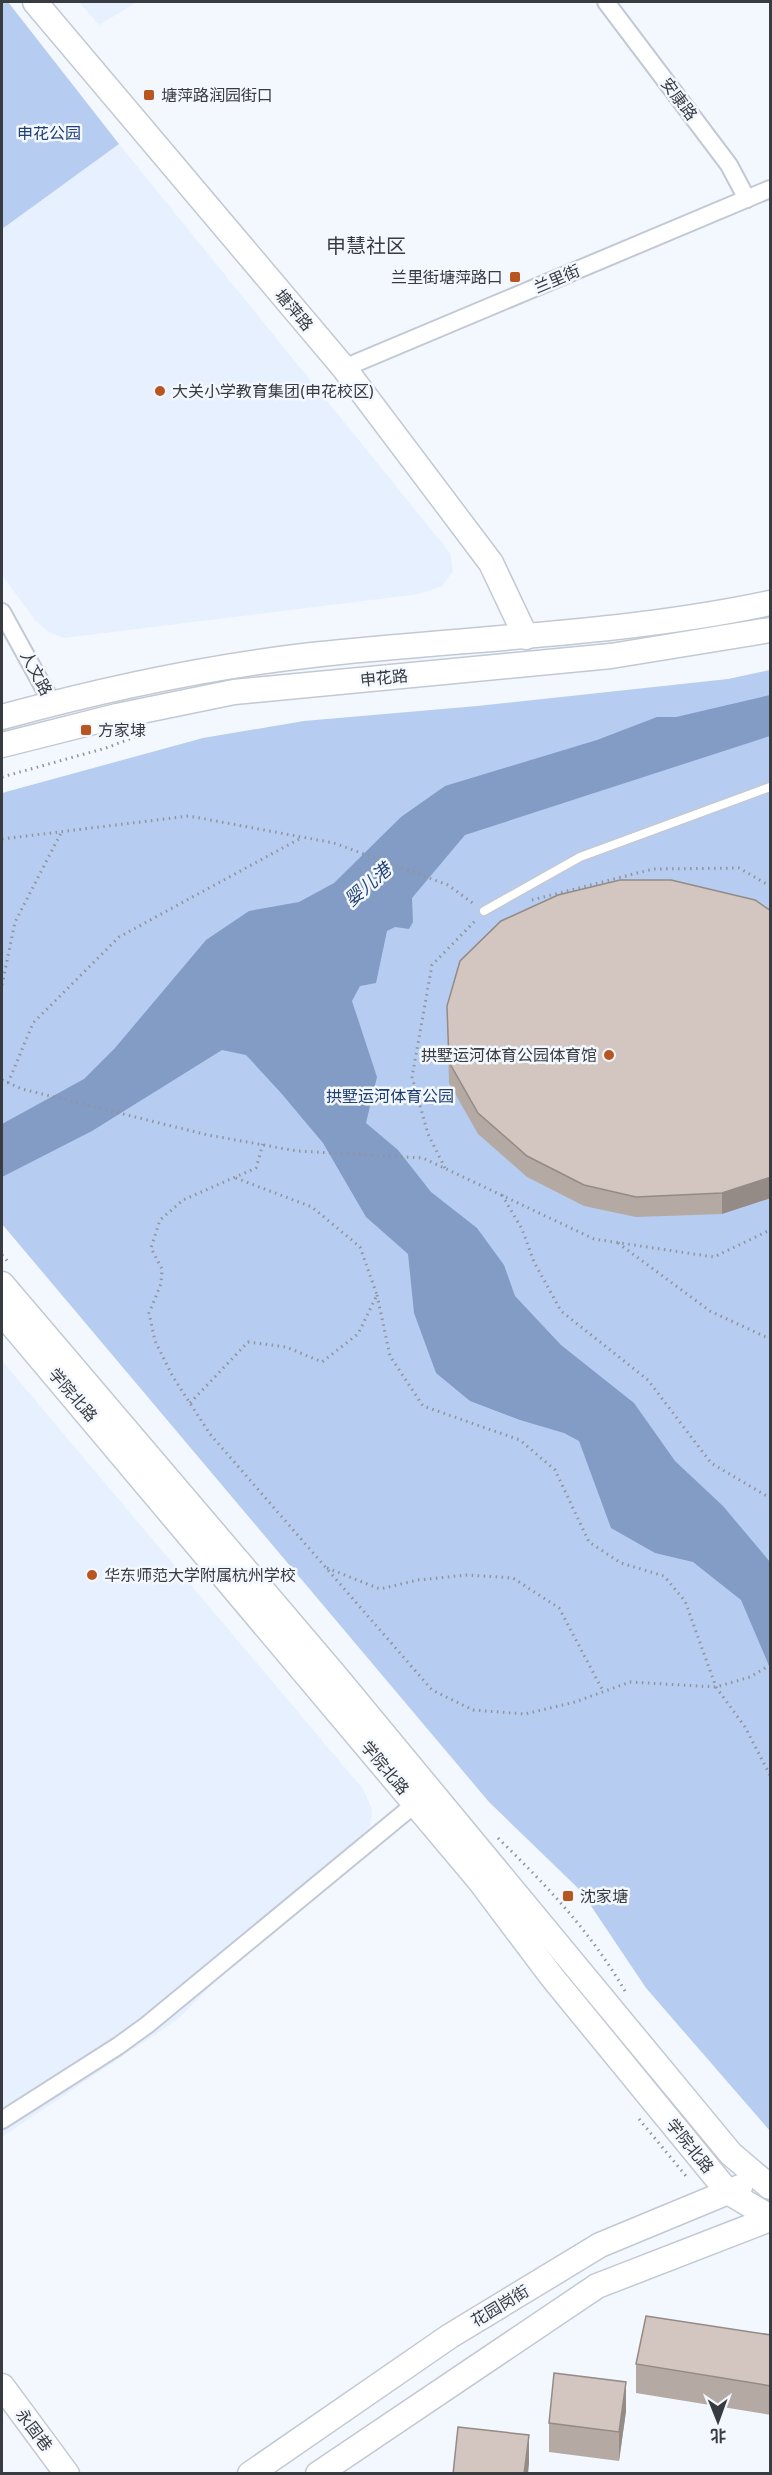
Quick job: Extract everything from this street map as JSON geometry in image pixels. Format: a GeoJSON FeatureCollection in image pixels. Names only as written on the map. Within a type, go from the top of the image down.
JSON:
{"type":"FeatureCollection","features":[{"type":"Feature","properties":{"kind":"main road","name":"塘萍路"},"geometry":{"type":"LineString","coordinates":[[35,2],[344,368],[491,564],[526,637]]}},
{"type":"Feature","properties":{"kind":"main road","name":"申花路"},"geometry":{"type":"LineString","coordinates":[[2,717],[113,688],[235,665],[312,655],[526,637],[654,622],[771,603]]}},
{"type":"Feature","properties":{"kind":"main road","name":"申花路"},"geometry":{"type":"LineString","coordinates":[[2,745],[117,716],[234,692],[611,656],[771,630]]}},
{"type":"Feature","properties":{"kind":"main road","name":"学院北路"},"geometry":{"type":"LineString","coordinates":[[2,1284],[334,1674],[731,2154],[768,2180]]}},
{"type":"Feature","properties":{"kind":"main road","name":"学院北路"},"geometry":{"type":"LineString","coordinates":[[2,1313],[479,1880],[552,1977],[728,2192],[771,2218]]}},
{"type":"Feature","properties":{"kind":"main road","name":"花园岗街"},"geometry":{"type":"LineString","coordinates":[[250,2474],[450,2336],[600,2245],[728,2192],[768,2180]]}},
{"type":"Feature","properties":{"kind":"main road"},"geometry":{"type":"LineString","coordinates":[[318,2474],[597,2286],[771,2218]]}},
{"type":"Feature","properties":{"kind":"main road","name":"永固巷"},"geometry":{"type":"LineString","coordinates":[[2,2386],[67,2474]]}},
{"type":"Feature","properties":{"kind":"street","name":"安康路"},"geometry":{"type":"LineString","coordinates":[[606,2],[729,165],[747,199]]}},
{"type":"Feature","properties":{"kind":"street","name":"兰里街"},"geometry":{"type":"LineString","coordinates":[[344,368],[771,189]]}},
{"type":"Feature","properties":{"kind":"street","name":"人文路"},"geometry":{"type":"LineString","coordinates":[[2,612],[52,703]]}},
{"type":"Feature","properties":{"kind":"street"},"geometry":{"type":"LineString","coordinates":[[2,2120],[147,2025],[415,1803]]}},
{"type":"Feature","properties":{"kind":"lane"},"geometry":{"type":"LineString","coordinates":[[484,912],[580,857],[771,787]]}},
{"type":"Feature","properties":{"kind":"path"},"geometry":{"type":"LineString","coordinates":[[2,777],[106,748],[150,731]]}},
{"type":"Feature","properties":{"kind":"path"},"geometry":{"type":"LineString","coordinates":[[2,839],[189,816],[334,843],[448,885],[484,912],[432,966],[412,1077],[428,1134],[446,1168]]}},
{"type":"Feature","properties":{"kind":"path"},"geometry":{"type":"LineString","coordinates":[[2,985],[15,922],[62,831]]}},
{"type":"Feature","properties":{"kind":"path"},"geometry":{"type":"LineString","coordinates":[[8,1083],[33,1023],[119,937],[302,837]]}},
{"type":"Feature","properties":{"kind":"path"},"geometry":{"type":"LineString","coordinates":[[525,902],[653,869],[739,868],[771,886]]}},
{"type":"Feature","properties":{"kind":"path"},"geometry":{"type":"LineString","coordinates":[[2,1080],[22,1089],[141,1118],[297,1151],[423,1158],[594,1239],[714,1257],[771,1230]]}},
{"type":"Feature","properties":{"kind":"path"},"geometry":{"type":"LineString","coordinates":[[263,1144],[256,1168],[183,1200],[160,1220],[151,1248],[162,1269],[161,1284],[150,1313],[155,1341],[210,1434],[432,1690],[473,1710],[525,1714],[630,1682],[716,1687],[750,1677],[771,1665]]}},
{"type":"Feature","properties":{"kind":"path"},"geometry":{"type":"LineString","coordinates":[[232,1177],[312,1207],[360,1247],[377,1295],[390,1356],[423,1406],[520,1440],[555,1470],[589,1542],[621,1563],[664,1576],[685,1601],[716,1687],[745,1727],[771,1775]]}},
{"type":"Feature","properties":{"kind":"path"},"geometry":{"type":"LineString","coordinates":[[501,1193],[522,1229],[534,1262],[561,1311],[648,1380],[711,1463],[771,1498]]}},
{"type":"Feature","properties":{"kind":"path"},"geometry":{"type":"LineString","coordinates":[[617,1242],[710,1311],[771,1339]]}},
{"type":"Feature","properties":{"kind":"path"},"geometry":{"type":"LineString","coordinates":[[190,1403],[248,1342],[286,1347],[322,1362],[358,1334],[377,1295]]}},
{"type":"Feature","properties":{"kind":"path"},"geometry":{"type":"LineString","coordinates":[[326,1567],[380,1588],[418,1580],[467,1575],[513,1578],[559,1608],[603,1691]]}},
{"type":"Feature","properties":{"kind":"shaded area"},"geometry":{"type":"Polygon","coordinates":[[[79,2],[137,2],[99,25],[79,2]]]}},
{"type":"Feature","properties":{"kind":"shaded area","name":"大关小学教育集团(申花校区)"},"geometry":{"type":"Polygon","coordinates":[[[119,144],[450,553],[453,571],[442,586],[419,594],[64,638],[49,632],[35,620],[2,575],[2,229],[119,144]]]}},
{"type":"Feature","properties":{"kind":"shaded area","name":"华东师范大学附属杭州学校"},"geometry":{"type":"Polygon","coordinates":[[[2,1361],[363,1789],[372,1809],[370,1827],[178,2019],[2,2137],[2,1361]]]}},
{"type":"Feature","properties":{"kind":"green space","name":"申花公园"},"geometry":{"type":"Polygon","coordinates":[[[2,2],[8,2],[119,144],[2,229],[2,2]]]}},
{"type":"Feature","properties":{"kind":"green space","name":"拱墅运河体育公园"},"geometry":{"type":"Polygon","coordinates":[[[770,670],[770,2131],[646,1988],[581,1891],[489,1802],[2,1224],[2,793],[203,738],[304,721],[477,706],[728,679],[770,670]]]}},
{"type":"Feature","properties":{"kind":"water","name":"婴儿港"},"geometry":{"type":"Polygon","coordinates":[[[770,695],[770,736],[465,835],[412,898],[413,922],[409,929],[395,927],[387,931],[376,983],[360,986],[352,1001],[377,1077],[366,1123],[398,1150],[431,1192],[477,1228],[504,1265],[515,1296],[561,1345],[634,1403],[675,1461],[723,1506],[770,1562],[770,1668],[741,1600],[693,1562],[655,1553],[611,1528],[579,1441],[564,1433],[520,1420],[470,1401],[436,1373],[414,1313],[408,1254],[366,1217],[323,1143],[246,1055],[222,1050],[92,1131],[2,1177],[2,1124],[84,1079],[115,1048],[206,940],[249,911],[299,902],[334,883],[401,817],[445,786],[597,740],[657,717],[676,717],[770,695]]]}},
{"type":"Feature","properties":{"kind":"building","name":"拱墅运河体育公园体育馆"},"geometry":{"type":"Polygon","coordinates":[[[620,880],[671,880],[755,900],[771,911],[771,1177],[722,1193],[636,1197],[584,1185],[527,1156],[478,1113],[449,1062],[447,1006],[460,961],[501,921],[558,895],[620,880]]]}},
{"type":"Feature","properties":{"kind":"building"},"geometry":{"type":"Polygon","coordinates":[[[646,2316],[771,2335],[771,2386],[636,2364],[646,2316]]]}},
{"type":"Feature","properties":{"kind":"building"},"geometry":{"type":"Polygon","coordinates":[[[554,2373],[626,2382],[619,2432],[549,2423],[554,2373]]]}},
{"type":"Feature","properties":{"kind":"building"},"geometry":{"type":"Polygon","coordinates":[[[458,2427],[529,2435],[524,2474],[453,2474],[458,2427]]]}},
{"type":"Feature","properties":{"kind":"place","name":"塘萍路润园街口"},"geometry":{"type":"Point","coordinates":[149,95]}},
{"type":"Feature","properties":{"kind":"place","name":"兰里街塘萍路口"},"geometry":{"type":"Point","coordinates":[515,277]}},
{"type":"Feature","properties":{"kind":"place","name":"大关小学教育集团(申花校区)"},"geometry":{"type":"Point","coordinates":[160,391]}},
{"type":"Feature","properties":{"kind":"place","name":"方家埭"},"geometry":{"type":"Point","coordinates":[86,730]}},
{"type":"Feature","properties":{"kind":"place","name":"拱墅运河体育公园体育馆"},"geometry":{"type":"Point","coordinates":[609,1055]}},
{"type":"Feature","properties":{"kind":"place","name":"华东师范大学附属杭州学校"},"geometry":{"type":"Point","coordinates":[92,1575]}},
{"type":"Feature","properties":{"kind":"place","name":"沈家塘"},"geometry":{"type":"Point","coordinates":[568,1896]}},
{"type":"Feature","properties":{"kind":"district","name":"申慧社区"},"geometry":{"type":"Point","coordinates":[366,246]}}]}
